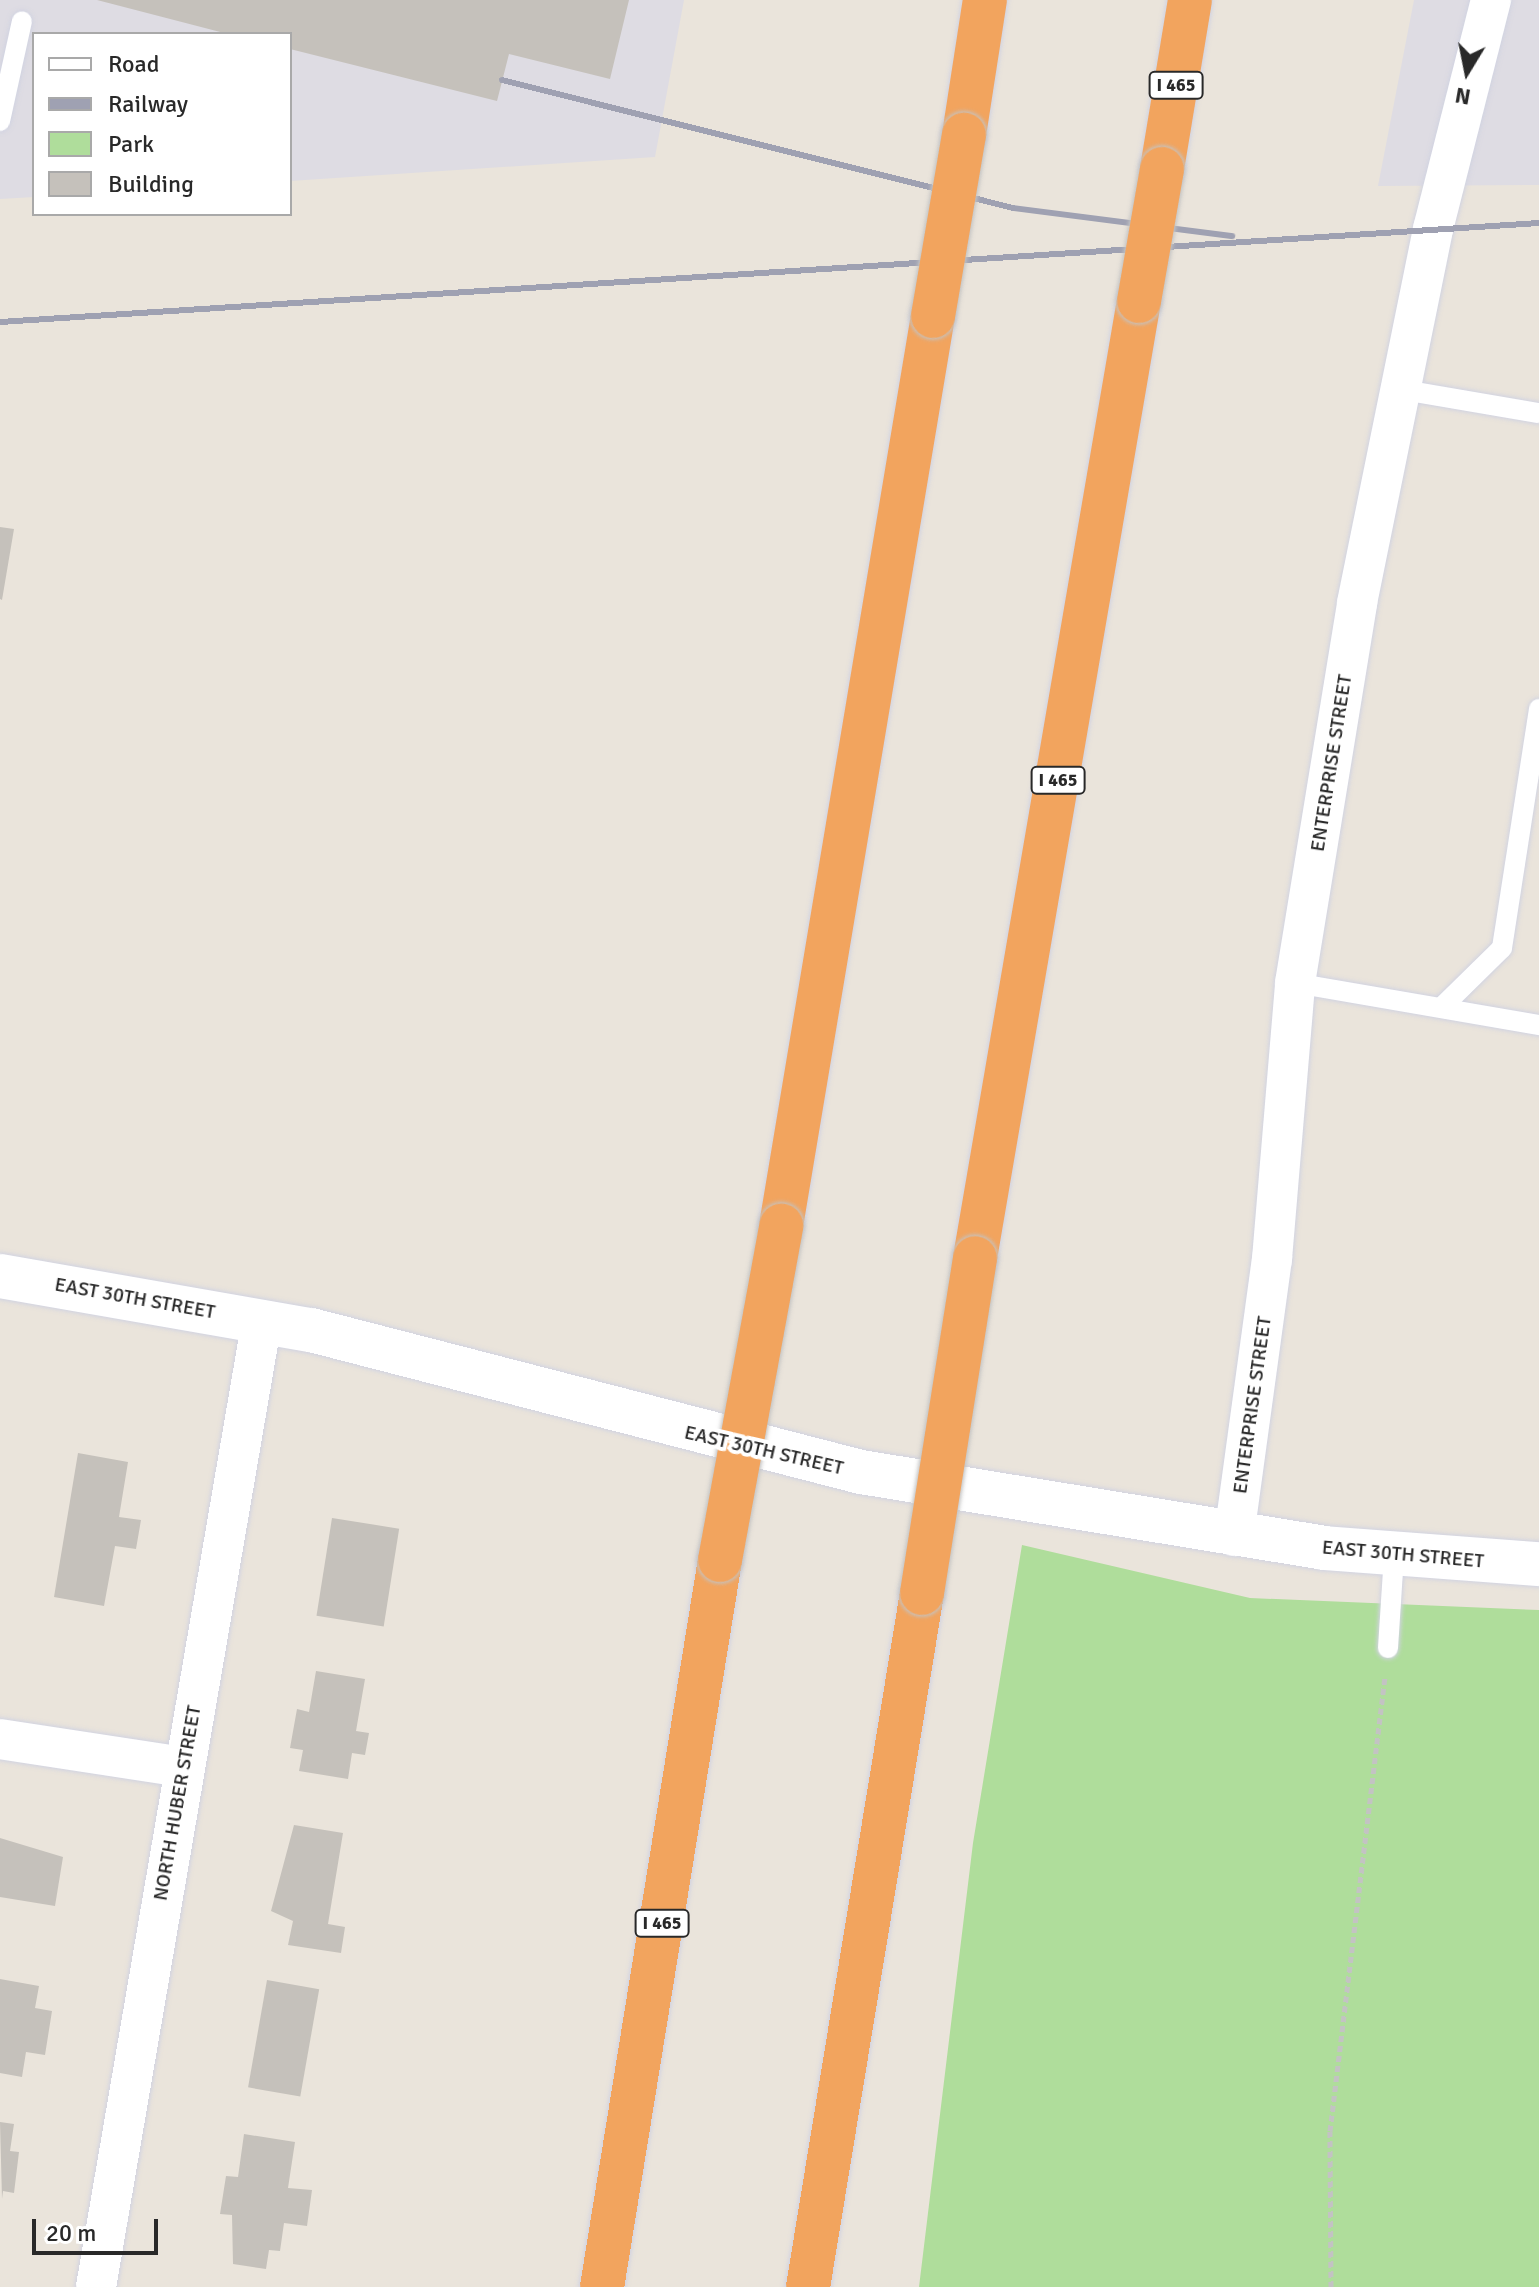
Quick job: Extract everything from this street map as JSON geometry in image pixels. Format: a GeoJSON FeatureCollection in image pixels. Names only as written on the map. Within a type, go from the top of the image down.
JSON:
{"type":"FeatureCollection","features":[{"type":"Feature","properties":{"kind":"highway","name":"I 465"},"geometry":{"type":"LineString","coordinates":[[602,2287],[720,1560],[781,1226],[985,0]]}},
{"type":"Feature","properties":{"kind":"highway","name":"I 465"},"geometry":{"type":"LineString","coordinates":[[808,2287],[975,1258],[1190,0]]}},
{"type":"Feature","properties":{"kind":"main road","name":"EAST 30TH STREET"},"geometry":{"type":"LineString","coordinates":[[0,1276],[262,1320],[816,1462],[1234,1536],[1394,1556],[1539,1564]]}},
{"type":"Feature","properties":{"kind":"street","name":"ENTERPRISE STREET"},"geometry":{"type":"LineString","coordinates":[[1234,1536],[1272,1259],[1295,983],[1398,389],[1491,0]]}},
{"type":"Feature","properties":{"kind":"street","name":"NORTH HUBER STREET"},"geometry":{"type":"LineString","coordinates":[[96,2287],[182,1767],[262,1320]]}},
{"type":"Feature","properties":{"kind":"street"},"geometry":{"type":"LineString","coordinates":[[0,1739],[182,1767]]}},
{"type":"Feature","properties":{"kind":"lane"},"geometry":{"type":"LineString","coordinates":[[0,121],[22,21]]}},
{"type":"Feature","properties":{"kind":"lane"},"geometry":{"type":"LineString","coordinates":[[1398,389],[1539,413]]}},
{"type":"Feature","properties":{"kind":"lane"},"geometry":{"type":"LineString","coordinates":[[1442,1007],[1502,948],[1539,709]]}},
{"type":"Feature","properties":{"kind":"lane"},"geometry":{"type":"LineString","coordinates":[[1295,983],[1539,1025]]}},
{"type":"Feature","properties":{"kind":"lane"},"geometry":{"type":"LineString","coordinates":[[1388,1648],[1394,1556]]}},
{"type":"Feature","properties":{"kind":"path"},"geometry":{"type":"LineString","coordinates":[[1331,2287],[1330,2131],[1388,1648]]}},
{"type":"Feature","properties":{"kind":"shaded area"},"geometry":{"type":"Polygon","coordinates":[[[0,0],[684,0],[655,157],[292,181],[292,32],[32,32],[32,197],[0,199],[0,0]]]}},
{"type":"Feature","properties":{"kind":"shaded area"},"geometry":{"type":"Polygon","coordinates":[[[1414,0],[1539,0],[1539,185],[1378,186],[1414,0]]]}},
{"type":"Feature","properties":{"kind":"green space"},"geometry":{"type":"Polygon","coordinates":[[[1022,1545],[1250,1598],[1539,1610],[1539,2287],[919,2287],[973,1843],[1022,1545]]]}},
{"type":"Feature","properties":{"kind":"building"},"geometry":{"type":"Polygon","coordinates":[[[97,0],[629,0],[610,79],[509,54],[497,101],[292,50],[292,32],[220,32],[97,0]]]}},
{"type":"Feature","properties":{"kind":"building"},"geometry":{"type":"Polygon","coordinates":[[[0,527],[14,529],[2,600],[0,599],[0,527]]]}},
{"type":"Feature","properties":{"kind":"building"},"geometry":{"type":"Polygon","coordinates":[[[78,1453],[128,1462],[119,1517],[141,1520],[136,1549],[115,1546],[104,1606],[54,1597],[78,1453]]]}},
{"type":"Feature","properties":{"kind":"building"},"geometry":{"type":"Polygon","coordinates":[[[332,1518],[399,1529],[384,1626],[317,1616],[332,1518]]]}},
{"type":"Feature","properties":{"kind":"building"},"geometry":{"type":"Polygon","coordinates":[[[316,1671],[365,1679],[356,1731],[369,1733],[365,1755],[352,1753],[348,1779],[299,1771],[303,1750],[290,1748],[297,1709],[309,1712],[316,1671]]]}},
{"type":"Feature","properties":{"kind":"building"},"geometry":{"type":"Polygon","coordinates":[[[294,1825],[343,1833],[328,1924],[345,1927],[341,1953],[288,1945],[293,1921],[271,1911],[294,1825]]]}},
{"type":"Feature","properties":{"kind":"building"},"geometry":{"type":"Polygon","coordinates":[[[0,1838],[63,1857],[55,1906],[0,1897],[0,1838]]]}},
{"type":"Feature","properties":{"kind":"building"},"geometry":{"type":"Polygon","coordinates":[[[0,1979],[39,1986],[35,2008],[52,2011],[45,2055],[26,2052],[22,2077],[0,2073],[0,1979]]]}},
{"type":"Feature","properties":{"kind":"building"},"geometry":{"type":"Polygon","coordinates":[[[267,1980],[319,1989],[300,2097],[248,2087],[267,1980]]]}},
{"type":"Feature","properties":{"kind":"building"},"geometry":{"type":"Polygon","coordinates":[[[0,2122],[14,2124],[10,2151],[19,2152],[14,2193],[3,2191],[2,2199],[0,2122]]]}},
{"type":"Feature","properties":{"kind":"building"},"geometry":{"type":"Polygon","coordinates":[[[244,2134],[295,2142],[288,2188],[312,2190],[307,2226],[284,2223],[280,2251],[269,2250],[266,2269],[233,2264],[232,2215],[220,2214],[226,2176],[238,2177],[244,2134]]]}},
{"type":"Feature","properties":{"kind":"railway"},"geometry":{"type":"LineString","coordinates":[[502,80],[1013,208],[1232,236]]}},
{"type":"Feature","properties":{"kind":"railway"},"geometry":{"type":"LineString","coordinates":[[0,322],[1539,223]]}}]}
